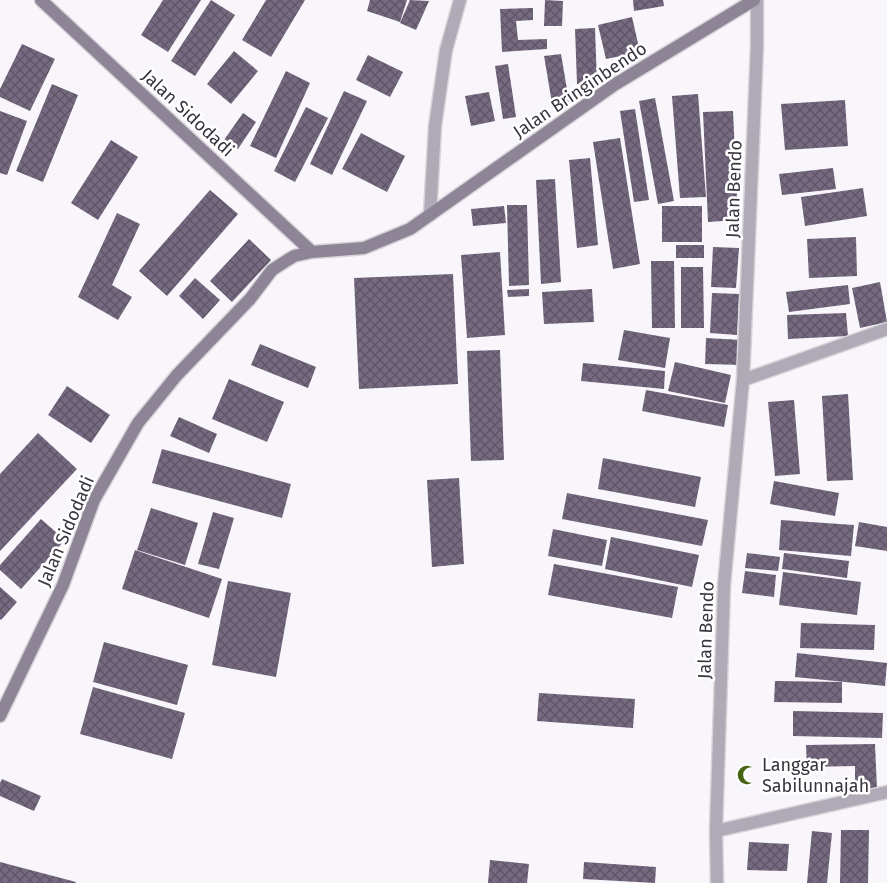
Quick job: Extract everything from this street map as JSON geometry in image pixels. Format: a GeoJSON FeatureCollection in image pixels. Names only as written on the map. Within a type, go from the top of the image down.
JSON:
{"type":"FeatureCollection","features":[{"type":"Feature","properties":{"kind":"street","name":"Jalan Sidodadi"},"geometry":{"type":"LineString","coordinates":[[41,0],[312,252]]}},
{"type":"Feature","properties":{"kind":"street"},"geometry":{"type":"LineString","coordinates":[[430,215],[435,126],[446,50],[460,0]]}},
{"type":"Feature","properties":{"kind":"street","name":"Jalan Bringinbendo"},"geometry":{"type":"LineString","coordinates":[[364,248],[410,229],[614,85],[755,0]]}},
{"type":"Feature","properties":{"kind":"street","name":"Jalan Bendo"},"geometry":{"type":"LineString","coordinates":[[717,883],[716,831],[724,586],[743,380],[757,46],[755,0]]}},
{"type":"Feature","properties":{"kind":"street","name":"Jalan Sidodadi"},"geometry":{"type":"LineString","coordinates":[[0,716],[63,584],[94,500],[138,423],[177,375],[250,299],[272,270],[294,256],[312,252],[364,248]]}},
{"type":"Feature","properties":{"kind":"street"},"geometry":{"type":"LineString","coordinates":[[743,380],[887,329]]}},
{"type":"Feature","properties":{"kind":"street"},"geometry":{"type":"LineString","coordinates":[[716,831],[887,792]]}},
{"type":"Feature","properties":{"kind":"building"},"geometry":{"type":"Polygon","coordinates":[[[163,0],[201,0],[168,52],[141,35],[163,0]]]}},
{"type":"Feature","properties":{"kind":"building"},"geometry":{"type":"Polygon","coordinates":[[[211,0],[235,15],[195,76],[171,61],[211,0]]]}},
{"type":"Feature","properties":{"kind":"building"},"geometry":{"type":"Polygon","coordinates":[[[266,0],[305,0],[271,57],[242,40],[266,0]]]}},
{"type":"Feature","properties":{"kind":"building"},"geometry":{"type":"Polygon","coordinates":[[[370,0],[407,0],[400,22],[367,11],[370,0]]]}},
{"type":"Feature","properties":{"kind":"building"},"geometry":{"type":"Polygon","coordinates":[[[410,0],[429,1],[416,30],[400,23],[410,0]]]}},
{"type":"Feature","properties":{"kind":"building"},"geometry":{"type":"Polygon","coordinates":[[[545,0],[563,1],[562,26],[544,26],[545,0]]]}},
{"type":"Feature","properties":{"kind":"building"},"geometry":{"type":"Polygon","coordinates":[[[633,0],[663,0],[664,6],[634,11],[633,0]]]}},
{"type":"Feature","properties":{"kind":"building"},"geometry":{"type":"Polygon","coordinates":[[[533,8],[533,20],[516,21],[518,40],[547,39],[547,49],[502,52],[500,9],[533,8]]]}},
{"type":"Feature","properties":{"kind":"building"},"geometry":{"type":"Polygon","coordinates":[[[632,17],[640,52],[606,59],[598,25],[632,17]]]}},
{"type":"Feature","properties":{"kind":"building"},"geometry":{"type":"Polygon","coordinates":[[[595,28],[597,83],[577,84],[575,29],[595,28]]]}},
{"type":"Feature","properties":{"kind":"building"},"geometry":{"type":"Polygon","coordinates":[[[22,44],[55,59],[30,111],[0,97],[0,89],[22,44]]]}},
{"type":"Feature","properties":{"kind":"building"},"geometry":{"type":"Polygon","coordinates":[[[234,51],[258,71],[231,104],[207,84],[234,51]]]}},
{"type":"Feature","properties":{"kind":"building"},"geometry":{"type":"Polygon","coordinates":[[[561,54],[570,107],[553,109],[544,56],[561,54]]]}},
{"type":"Feature","properties":{"kind":"building"},"geometry":{"type":"Polygon","coordinates":[[[368,55],[403,72],[390,97],[356,80],[368,55]]]}},
{"type":"Feature","properties":{"kind":"building"},"geometry":{"type":"Polygon","coordinates":[[[508,64],[516,117],[503,119],[495,66],[508,64]]]}},
{"type":"Feature","properties":{"kind":"building"},"geometry":{"type":"Polygon","coordinates":[[[286,71],[310,83],[276,158],[250,146],[286,71]]]}},
{"type":"Feature","properties":{"kind":"building"},"geometry":{"type":"Polygon","coordinates":[[[52,84],[78,95],[43,182],[16,171],[52,84]]]}},
{"type":"Feature","properties":{"kind":"building"},"geometry":{"type":"Polygon","coordinates":[[[344,91],[367,101],[332,175],[310,164],[344,91]]]}},
{"type":"Feature","properties":{"kind":"building"},"geometry":{"type":"Polygon","coordinates":[[[489,92],[495,121],[471,126],[465,96],[489,92]]]}},
{"type":"Feature","properties":{"kind":"building"},"geometry":{"type":"Polygon","coordinates":[[[698,94],[706,197],[680,198],[672,96],[698,94]]]}},
{"type":"Feature","properties":{"kind":"building"},"geometry":{"type":"Polygon","coordinates":[[[655,98],[674,201],[658,204],[639,101],[655,98]]]}},
{"type":"Feature","properties":{"kind":"building"},"geometry":{"type":"Polygon","coordinates":[[[845,100],[848,146],[785,150],[781,104],[845,100]]]}},
{"type":"Feature","properties":{"kind":"building"},"geometry":{"type":"Polygon","coordinates":[[[306,107],[328,118],[295,182],[274,171],[306,107]]]}},
{"type":"Feature","properties":{"kind":"building"},"geometry":{"type":"Polygon","coordinates":[[[635,109],[649,200],[634,202],[620,111],[635,109]]]}},
{"type":"Feature","properties":{"kind":"building"},"geometry":{"type":"Polygon","coordinates":[[[0,111],[27,121],[7,175],[0,173],[0,111]]]}},
{"type":"Feature","properties":{"kind":"building"},"geometry":{"type":"Polygon","coordinates":[[[733,111],[738,220],[708,222],[703,112],[733,111]]]}},
{"type":"Feature","properties":{"kind":"building"},"geometry":{"type":"Polygon","coordinates":[[[243,113],[256,122],[238,149],[224,140],[243,113]]]}},
{"type":"Feature","properties":{"kind":"building"},"geometry":{"type":"Polygon","coordinates":[[[361,133],[405,156],[387,192],[342,169],[361,133]]]}},
{"type":"Feature","properties":{"kind":"building"},"geometry":{"type":"Polygon","coordinates":[[[620,138],[640,264],[613,269],[593,142],[620,138]]]}},
{"type":"Feature","properties":{"kind":"building"},"geometry":{"type":"Polygon","coordinates":[[[111,140],[138,157],[98,220],[71,203],[111,140]]]}},
{"type":"Feature","properties":{"kind":"building"},"geometry":{"type":"Polygon","coordinates":[[[590,158],[598,245],[577,248],[569,160],[590,158]]]}},
{"type":"Feature","properties":{"kind":"building"},"geometry":{"type":"Polygon","coordinates":[[[833,168],[836,189],[782,195],[779,174],[833,168]]]}},
{"type":"Feature","properties":{"kind":"building"},"geometry":{"type":"Polygon","coordinates":[[[555,179],[561,282],[541,284],[536,180],[555,179]]]}},
{"type":"Feature","properties":{"kind":"building"},"geometry":{"type":"Polygon","coordinates":[[[863,188],[867,216],[805,226],[801,197],[863,188]]]}},
{"type":"Feature","properties":{"kind":"building"},"geometry":{"type":"Polygon","coordinates":[[[210,190],[238,214],[167,296],[139,271],[210,190]]]}},
{"type":"Feature","properties":{"kind":"building"},"geometry":{"type":"Polygon","coordinates":[[[507,205],[527,205],[529,285],[509,286],[507,205]]]}},
{"type":"Feature","properties":{"kind":"building"},"geometry":{"type":"Polygon","coordinates":[[[504,206],[506,223],[473,226],[471,209],[504,206]]]}},
{"type":"Feature","properties":{"kind":"building"},"geometry":{"type":"Polygon","coordinates":[[[662,206],[702,206],[702,242],[662,242],[662,206]]]}},
{"type":"Feature","properties":{"kind":"building"},"geometry":{"type":"Polygon","coordinates":[[[117,213],[140,224],[112,285],[132,297],[118,320],[78,297],[117,213]]]}},
{"type":"Feature","properties":{"kind":"building"},"geometry":{"type":"Polygon","coordinates":[[[856,237],[857,276],[809,278],[807,239],[856,237]]]}},
{"type":"Feature","properties":{"kind":"building"},"geometry":{"type":"Polygon","coordinates":[[[249,239],[271,260],[232,302],[210,281],[249,239]]]}},
{"type":"Feature","properties":{"kind":"building"},"geometry":{"type":"Polygon","coordinates":[[[676,245],[704,245],[704,258],[676,258],[676,245]]]}},
{"type":"Feature","properties":{"kind":"building"},"geometry":{"type":"Polygon","coordinates":[[[713,247],[739,248],[736,288],[711,287],[713,247]]]}},
{"type":"Feature","properties":{"kind":"building"},"geometry":{"type":"Polygon","coordinates":[[[500,252],[505,335],[467,338],[461,255],[500,252]]]}},
{"type":"Feature","properties":{"kind":"building"},"geometry":{"type":"Polygon","coordinates":[[[651,261],[674,261],[675,328],[652,328],[651,261]]]}},
{"type":"Feature","properties":{"kind":"building"},"geometry":{"type":"Polygon","coordinates":[[[681,267],[703,267],[704,328],[681,328],[681,267]]]}},
{"type":"Feature","properties":{"kind":"building"},"geometry":{"type":"Polygon","coordinates":[[[453,274],[458,384],[359,389],[354,278],[453,274]]]}},
{"type":"Feature","properties":{"kind":"building"},"geometry":{"type":"Polygon","coordinates":[[[195,278],[220,300],[203,319],[179,296],[195,278]]]}},
{"type":"Feature","properties":{"kind":"building"},"geometry":{"type":"Polygon","coordinates":[[[880,282],[887,322],[860,328],[852,288],[880,282]]]}},
{"type":"Feature","properties":{"kind":"building"},"geometry":{"type":"Polygon","coordinates":[[[848,285],[850,304],[789,312],[786,292],[848,285]]]}},
{"type":"Feature","properties":{"kind":"building"},"geometry":{"type":"Polygon","coordinates":[[[529,289],[529,296],[508,297],[507,290],[529,289]]]}},
{"type":"Feature","properties":{"kind":"building"},"geometry":{"type":"Polygon","coordinates":[[[592,289],[594,322],[544,324],[542,292],[592,289]]]}},
{"type":"Feature","properties":{"kind":"building"},"geometry":{"type":"Polygon","coordinates":[[[712,293],[739,294],[737,335],[710,333],[712,293]]]}},
{"type":"Feature","properties":{"kind":"building"},"geometry":{"type":"Polygon","coordinates":[[[846,313],[848,336],[788,339],[787,315],[846,313]]]}},
{"type":"Feature","properties":{"kind":"building"},"geometry":{"type":"Polygon","coordinates":[[[624,330],[670,338],[665,368],[618,360],[624,330]]]}},
{"type":"Feature","properties":{"kind":"building"},"geometry":{"type":"Polygon","coordinates":[[[706,338],[743,340],[743,365],[705,364],[706,338]]]}},
{"type":"Feature","properties":{"kind":"building"},"geometry":{"type":"Polygon","coordinates":[[[260,344],[316,367],[308,388],[251,365],[260,344]]]}},
{"type":"Feature","properties":{"kind":"building"},"geometry":{"type":"Polygon","coordinates":[[[500,350],[504,460],[471,461],[467,351],[500,350]]]}},
{"type":"Feature","properties":{"kind":"building"},"geometry":{"type":"Polygon","coordinates":[[[675,362],[731,375],[725,403],[668,391],[675,362]]]}},
{"type":"Feature","properties":{"kind":"building"},"geometry":{"type":"Polygon","coordinates":[[[583,363],[665,371],[664,389],[581,381],[583,363]]]}},
{"type":"Feature","properties":{"kind":"building"},"geometry":{"type":"Polygon","coordinates":[[[229,379],[284,402],[267,442],[212,419],[229,379]]]}},
{"type":"Feature","properties":{"kind":"building"},"geometry":{"type":"Polygon","coordinates":[[[67,386],[110,415],[91,443],[48,415],[67,386]]]}},
{"type":"Feature","properties":{"kind":"building"},"geometry":{"type":"Polygon","coordinates":[[[646,390],[728,405],[724,427],[642,411],[646,390]]]}},
{"type":"Feature","properties":{"kind":"building"},"geometry":{"type":"Polygon","coordinates":[[[848,394],[853,480],[827,481],[822,396],[848,394]]]}},
{"type":"Feature","properties":{"kind":"building"},"geometry":{"type":"Polygon","coordinates":[[[794,400],[800,474],[775,476],[768,402],[794,400]]]}},
{"type":"Feature","properties":{"kind":"building"},"geometry":{"type":"Polygon","coordinates":[[[179,417],[217,434],[209,453],[170,436],[179,417]]]}},
{"type":"Feature","properties":{"kind":"building"},"geometry":{"type":"Polygon","coordinates":[[[38,433],[77,469],[0,551],[0,474],[38,433]]]}},
{"type":"Feature","properties":{"kind":"building"},"geometry":{"type":"Polygon","coordinates":[[[162,449],[291,484],[282,518],[152,483],[162,449]]]}},
{"type":"Feature","properties":{"kind":"building"},"geometry":{"type":"Polygon","coordinates":[[[603,458],[701,477],[695,507],[598,489],[603,458]]]}},
{"type":"Feature","properties":{"kind":"building"},"geometry":{"type":"Polygon","coordinates":[[[459,478],[464,564],[432,567],[427,480],[459,478]]]}},
{"type":"Feature","properties":{"kind":"building"},"geometry":{"type":"Polygon","coordinates":[[[774,481],[839,493],[835,516],[770,504],[774,481]]]}},
{"type":"Feature","properties":{"kind":"building"},"geometry":{"type":"Polygon","coordinates":[[[567,493],[708,520],[702,546],[562,519],[567,493]]]}},
{"type":"Feature","properties":{"kind":"building"},"geometry":{"type":"Polygon","coordinates":[[[151,508],[198,523],[185,565],[137,550],[151,508]]]}},
{"type":"Feature","properties":{"kind":"building"},"geometry":{"type":"Polygon","coordinates":[[[213,512],[234,518],[219,569],[198,564],[213,512]]]}},
{"type":"Feature","properties":{"kind":"building"},"geometry":{"type":"Polygon","coordinates":[[[41,519],[65,540],[21,589],[0,570],[0,565],[41,519]]]}},
{"type":"Feature","properties":{"kind":"building"},"geometry":{"type":"Polygon","coordinates":[[[781,520],[854,525],[851,556],[779,550],[781,520]]]}},
{"type":"Feature","properties":{"kind":"building"},"geometry":{"type":"Polygon","coordinates":[[[859,522],[887,527],[887,551],[855,546],[859,522]]]}},
{"type":"Feature","properties":{"kind":"building"},"geometry":{"type":"Polygon","coordinates":[[[553,529],[607,540],[602,566],[548,556],[553,529]]]}},
{"type":"Feature","properties":{"kind":"building"},"geometry":{"type":"Polygon","coordinates":[[[611,537],[699,555],[692,587],[605,569],[611,537]]]}},
{"type":"Feature","properties":{"kind":"building"},"geometry":{"type":"Polygon","coordinates":[[[135,550],[222,579],[209,618],[122,589],[135,550]]]}},
{"type":"Feature","properties":{"kind":"building"},"geometry":{"type":"Polygon","coordinates":[[[747,553],[780,557],[778,571],[745,568],[747,553]]]}},
{"type":"Feature","properties":{"kind":"building"},"geometry":{"type":"Polygon","coordinates":[[[784,553],[849,561],[847,578],[782,569],[784,553]]]}},
{"type":"Feature","properties":{"kind":"building"},"geometry":{"type":"Polygon","coordinates":[[[554,564],[678,587],[672,618],[548,595],[554,564]]]}},
{"type":"Feature","properties":{"kind":"building"},"geometry":{"type":"Polygon","coordinates":[[[745,571],[776,575],[774,597],[742,593],[745,571]]]}},
{"type":"Feature","properties":{"kind":"building"},"geometry":{"type":"Polygon","coordinates":[[[783,572],[861,582],[857,615],[779,605],[783,572]]]}},
{"type":"Feature","properties":{"kind":"building"},"geometry":{"type":"Polygon","coordinates":[[[228,581],[291,593],[276,677],[212,665],[228,581]]]}},
{"type":"Feature","properties":{"kind":"building"},"geometry":{"type":"Polygon","coordinates":[[[0,587],[17,602],[1,620],[0,619],[0,587]]]}},
{"type":"Feature","properties":{"kind":"building"},"geometry":{"type":"Polygon","coordinates":[[[801,623],[875,625],[874,650],[800,648],[801,623]]]}},
{"type":"Feature","properties":{"kind":"building"},"geometry":{"type":"Polygon","coordinates":[[[104,642],[188,665],[177,705],[93,682],[104,642]]]}},
{"type":"Feature","properties":{"kind":"building"},"geometry":{"type":"Polygon","coordinates":[[[797,653],[887,663],[885,686],[795,677],[797,653]]]}},
{"type":"Feature","properties":{"kind":"building"},"geometry":{"type":"Polygon","coordinates":[[[775,681],[842,682],[842,703],[774,702],[775,681]]]}},
{"type":"Feature","properties":{"kind":"building"},"geometry":{"type":"Polygon","coordinates":[[[93,687],[185,713],[172,759],[80,734],[93,687]]]}},
{"type":"Feature","properties":{"kind":"building"},"geometry":{"type":"Polygon","coordinates":[[[539,693],[635,699],[633,728],[537,721],[539,693]]]}},
{"type":"Feature","properties":{"kind":"building"},"geometry":{"type":"Polygon","coordinates":[[[793,711],[883,713],[882,738],[793,736],[793,711]]]}},
{"type":"Feature","properties":{"kind":"building"},"geometry":{"type":"Polygon","coordinates":[[[875,744],[877,789],[855,789],[855,766],[807,767],[806,745],[875,744]]]}},
{"type":"Feature","properties":{"kind":"building"},"geometry":{"type":"Polygon","coordinates":[[[2,779],[41,796],[34,811],[0,796],[0,783],[2,779]]]}},
{"type":"Feature","properties":{"kind":"building"},"geometry":{"type":"Polygon","coordinates":[[[841,830],[869,830],[868,883],[840,883],[841,830]]]}},
{"type":"Feature","properties":{"kind":"building"},"geometry":{"type":"Polygon","coordinates":[[[812,831],[832,833],[827,883],[807,883],[812,831]]]}},
{"type":"Feature","properties":{"kind":"building"},"geometry":{"type":"Polygon","coordinates":[[[749,842],[789,844],[787,871],[747,870],[749,842]]]}},
{"type":"Feature","properties":{"kind":"building"},"geometry":{"type":"Polygon","coordinates":[[[490,860],[529,864],[527,883],[488,883],[490,860]]]}},
{"type":"Feature","properties":{"kind":"building"},"geometry":{"type":"Polygon","coordinates":[[[0,862],[76,882],[76,883],[0,883],[0,862]]]}},
{"type":"Feature","properties":{"kind":"building"},"geometry":{"type":"Polygon","coordinates":[[[584,862],[656,867],[655,883],[583,879],[584,862]]]}},
{"type":"Feature","properties":{"kind":"place","name":"Langgar Sabilunnajah"},"geometry":{"type":"Point","coordinates":[747,775]}}]}
